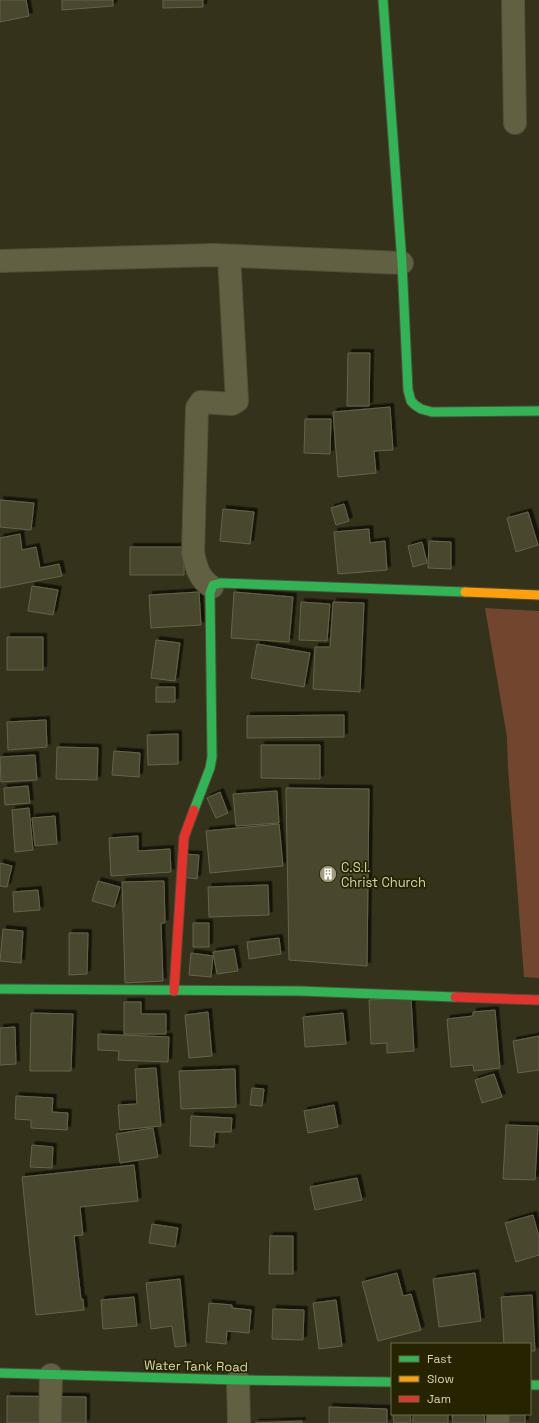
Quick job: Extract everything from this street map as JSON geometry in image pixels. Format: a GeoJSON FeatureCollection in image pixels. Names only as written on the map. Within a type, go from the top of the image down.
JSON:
{"type":"FeatureCollection","features":[{"type":"Feature","properties":{"kind":"street"},"geometry":{"type":"LineString","coordinates":[[383,0],[402,263],[408,390],[412,402],[419,408],[428,412],[439,413],[539,411]]}},
{"type":"Feature","properties":{"kind":"street"},"geometry":{"type":"LineString","coordinates":[[513,0],[515,123]]}},
{"type":"Feature","properties":{"kind":"street"},"geometry":{"type":"LineString","coordinates":[[0,261],[214,255],[402,263]]}},
{"type":"Feature","properties":{"kind":"street"},"geometry":{"type":"LineString","coordinates":[[212,587],[206,583],[196,570],[193,553],[197,408],[200,402],[232,404],[238,401],[229,256]]}},
{"type":"Feature","properties":{"kind":"street"},"geometry":{"type":"LineString","coordinates":[[174,991],[184,837],[210,768],[212,757],[210,593],[212,587],[218,583],[539,595]]}},
{"type":"Feature","properties":{"kind":"street"},"geometry":{"type":"LineString","coordinates":[[0,989],[300,991],[539,1000]]}},
{"type":"Feature","properties":{"kind":"street","name":"Water Tank Road"},"geometry":{"type":"LineString","coordinates":[[0,1373],[238,1380],[391,1382]]}},
{"type":"Feature","properties":{"kind":"street"},"geometry":{"type":"LineString","coordinates":[[50,1423],[51,1375]]}},
{"type":"Feature","properties":{"kind":"street"},"geometry":{"type":"LineString","coordinates":[[238,1380],[239,1423]]}},
{"type":"Feature","properties":{"kind":"shaded area"},"geometry":{"type":"Polygon","coordinates":[[[485,608],[539,611],[539,978],[524,977],[507,737],[485,608]]]}},
{"type":"Feature","properties":{"kind":"building"},"geometry":{"type":"Polygon","coordinates":[[[0,0],[26,0],[29,16],[0,22],[0,0]]]}},
{"type":"Feature","properties":{"kind":"building"},"geometry":{"type":"Polygon","coordinates":[[[62,0],[113,0],[113,6],[62,10],[62,0]]]}},
{"type":"Feature","properties":{"kind":"building"},"geometry":{"type":"Polygon","coordinates":[[[163,0],[203,0],[203,7],[163,8],[163,0]]]}},
{"type":"Feature","properties":{"kind":"building"},"geometry":{"type":"Polygon","coordinates":[[[348,353],[370,353],[369,406],[347,406],[348,353]]]}},
{"type":"Feature","properties":{"kind":"building"},"geometry":{"type":"Polygon","coordinates":[[[390,407],[393,450],[374,451],[376,473],[338,477],[333,412],[390,407]]]}},
{"type":"Feature","properties":{"kind":"building"},"geometry":{"type":"Polygon","coordinates":[[[305,419],[331,419],[330,454],[304,453],[305,419]]]}},
{"type":"Feature","properties":{"kind":"building"},"geometry":{"type":"Polygon","coordinates":[[[0,500],[34,503],[31,530],[0,527],[0,500]]]}},
{"type":"Feature","properties":{"kind":"building"},"geometry":{"type":"Polygon","coordinates":[[[344,504],[349,521],[336,525],[331,508],[344,504]]]}},
{"type":"Feature","properties":{"kind":"building"},"geometry":{"type":"Polygon","coordinates":[[[223,509],[254,512],[250,544],[220,541],[223,509]]]}},
{"type":"Feature","properties":{"kind":"building"},"geometry":{"type":"Polygon","coordinates":[[[528,512],[538,545],[516,552],[507,518],[528,512]]]}},
{"type":"Feature","properties":{"kind":"building"},"geometry":{"type":"Polygon","coordinates":[[[369,529],[370,543],[385,541],[387,570],[338,574],[334,532],[369,529]]]}},
{"type":"Feature","properties":{"kind":"building"},"geometry":{"type":"Polygon","coordinates":[[[20,534],[22,550],[36,547],[40,568],[59,564],[62,576],[0,588],[0,538],[20,534]]]}},
{"type":"Feature","properties":{"kind":"building"},"geometry":{"type":"Polygon","coordinates":[[[429,541],[451,542],[451,569],[428,568],[429,541]]]}},
{"type":"Feature","properties":{"kind":"building"},"geometry":{"type":"Polygon","coordinates":[[[422,542],[427,563],[413,567],[408,546],[422,542]]]}},
{"type":"Feature","properties":{"kind":"building"},"geometry":{"type":"Polygon","coordinates":[[[130,547],[184,547],[184,575],[130,575],[130,547]]]}},
{"type":"Feature","properties":{"kind":"building"},"geometry":{"type":"Polygon","coordinates":[[[32,586],[58,590],[53,615],[28,611],[32,586]]]}},
{"type":"Feature","properties":{"kind":"building"},"geometry":{"type":"Polygon","coordinates":[[[199,592],[201,625],[151,628],[149,595],[199,592]]]}},
{"type":"Feature","properties":{"kind":"building"},"geometry":{"type":"Polygon","coordinates":[[[234,592],[293,597],[289,642],[231,638],[234,592]]]}},
{"type":"Feature","properties":{"kind":"building"},"geometry":{"type":"Polygon","coordinates":[[[301,602],[330,604],[327,641],[299,640],[301,602]]]}},
{"type":"Feature","properties":{"kind":"building"},"geometry":{"type":"Polygon","coordinates":[[[333,602],[364,603],[360,692],[313,689],[315,647],[330,647],[333,602]]]}},
{"type":"Feature","properties":{"kind":"building"},"geometry":{"type":"Polygon","coordinates":[[[7,637],[43,637],[43,670],[7,670],[7,637]]]}},
{"type":"Feature","properties":{"kind":"building"},"geometry":{"type":"Polygon","coordinates":[[[156,640],[180,643],[175,681],[151,678],[156,640]]]}},
{"type":"Feature","properties":{"kind":"building"},"geometry":{"type":"Polygon","coordinates":[[[257,644],[310,653],[304,687],[251,678],[257,644]]]}},
{"type":"Feature","properties":{"kind":"building"},"geometry":{"type":"Polygon","coordinates":[[[156,687],[175,687],[175,702],[156,702],[156,687]]]}},
{"type":"Feature","properties":{"kind":"building"},"geometry":{"type":"Polygon","coordinates":[[[344,715],[344,737],[247,738],[247,716],[344,715]]]}},
{"type":"Feature","properties":{"kind":"building"},"geometry":{"type":"Polygon","coordinates":[[[46,720],[47,747],[8,750],[7,722],[46,720]]]}},
{"type":"Feature","properties":{"kind":"building"},"geometry":{"type":"Polygon","coordinates":[[[178,734],[178,764],[148,765],[147,735],[178,734]]]}},
{"type":"Feature","properties":{"kind":"building"},"geometry":{"type":"Polygon","coordinates":[[[261,745],[320,745],[320,779],[261,778],[261,745]]]}},
{"type":"Feature","properties":{"kind":"building"},"geometry":{"type":"Polygon","coordinates":[[[57,747],[98,748],[97,780],[56,779],[57,747]]]}},
{"type":"Feature","properties":{"kind":"building"},"geometry":{"type":"Polygon","coordinates":[[[114,751],[140,753],[139,777],[112,775],[114,751]]]}},
{"type":"Feature","properties":{"kind":"building"},"geometry":{"type":"Polygon","coordinates":[[[35,755],[37,780],[1,782],[0,757],[35,755]]]}},
{"type":"Feature","properties":{"kind":"building"},"geometry":{"type":"Polygon","coordinates":[[[28,786],[30,803],[5,805],[4,788],[28,786]]]}},
{"type":"Feature","properties":{"kind":"building","name":"C.S.I. Christ Church"},"geometry":{"type":"Polygon","coordinates":[[[286,788],[369,789],[367,966],[289,960],[286,788]]]}},
{"type":"Feature","properties":{"kind":"building"},"geometry":{"type":"Polygon","coordinates":[[[277,791],[279,823],[236,826],[233,794],[277,791]]]}},
{"type":"Feature","properties":{"kind":"building"},"geometry":{"type":"Polygon","coordinates":[[[220,792],[228,813],[216,818],[207,798],[220,792]]]}},
{"type":"Feature","properties":{"kind":"building"},"geometry":{"type":"Polygon","coordinates":[[[29,808],[33,850],[15,852],[12,810],[29,808]]]}},
{"type":"Feature","properties":{"kind":"building"},"geometry":{"type":"Polygon","coordinates":[[[55,816],[57,844],[35,846],[32,818],[55,816]]]}},
{"type":"Feature","properties":{"kind":"building"},"geometry":{"type":"Polygon","coordinates":[[[279,824],[283,866],[210,873],[206,831],[279,824]]]}},
{"type":"Feature","properties":{"kind":"building"},"geometry":{"type":"Polygon","coordinates":[[[138,836],[138,851],[170,849],[171,872],[111,876],[109,838],[138,836]]]}},
{"type":"Feature","properties":{"kind":"building"},"geometry":{"type":"Polygon","coordinates":[[[184,854],[199,855],[197,879],[182,877],[184,854]]]}},
{"type":"Feature","properties":{"kind":"building"},"geometry":{"type":"Polygon","coordinates":[[[0,863],[12,866],[7,887],[0,886],[0,863]]]}},
{"type":"Feature","properties":{"kind":"building"},"geometry":{"type":"Polygon","coordinates":[[[98,881],[120,887],[114,907],[92,901],[98,881]]]}},
{"type":"Feature","properties":{"kind":"building"},"geometry":{"type":"Polygon","coordinates":[[[164,881],[165,923],[161,923],[163,981],[125,983],[122,882],[164,881]]]}},
{"type":"Feature","properties":{"kind":"building"},"geometry":{"type":"Polygon","coordinates":[[[268,885],[269,915],[209,917],[208,887],[268,885]]]}},
{"type":"Feature","properties":{"kind":"building"},"geometry":{"type":"Polygon","coordinates":[[[38,890],[40,910],[14,912],[13,892],[38,890]]]}},
{"type":"Feature","properties":{"kind":"building"},"geometry":{"type":"Polygon","coordinates":[[[193,923],[209,923],[209,947],[193,947],[193,923]]]}},
{"type":"Feature","properties":{"kind":"building"},"geometry":{"type":"Polygon","coordinates":[[[3,929],[23,931],[21,963],[0,961],[3,929]]]}},
{"type":"Feature","properties":{"kind":"building"},"geometry":{"type":"Polygon","coordinates":[[[69,933],[88,933],[87,974],[69,975],[69,933]]]}},
{"type":"Feature","properties":{"kind":"building"},"geometry":{"type":"Polygon","coordinates":[[[279,938],[281,954],[249,959],[247,942],[279,938]]]}},
{"type":"Feature","properties":{"kind":"building"},"geometry":{"type":"Polygon","coordinates":[[[234,949],[238,971],[217,974],[213,952],[234,949]]]}},
{"type":"Feature","properties":{"kind":"building"},"geometry":{"type":"Polygon","coordinates":[[[191,953],[213,956],[211,977],[189,975],[191,953]]]}},
{"type":"Feature","properties":{"kind":"building"},"geometry":{"type":"Polygon","coordinates":[[[411,998],[414,1051],[387,1053],[387,1043],[371,1044],[369,1000],[411,998]]]}},
{"type":"Feature","properties":{"kind":"building"},"geometry":{"type":"Polygon","coordinates":[[[124,1002],[141,1002],[141,1014],[166,1014],[166,1034],[124,1034],[124,1002]]]}},
{"type":"Feature","properties":{"kind":"building"},"geometry":{"type":"Polygon","coordinates":[[[495,1010],[500,1068],[474,1071],[473,1065],[451,1067],[447,1019],[473,1016],[473,1012],[495,1010]]]}},
{"type":"Feature","properties":{"kind":"building"},"geometry":{"type":"Polygon","coordinates":[[[208,1012],[212,1056],[189,1058],[185,1015],[208,1012]]]}},
{"type":"Feature","properties":{"kind":"building"},"geometry":{"type":"Polygon","coordinates":[[[31,1013],[73,1014],[71,1071],[30,1071],[31,1013]]]}},
{"type":"Feature","properties":{"kind":"building"},"geometry":{"type":"Polygon","coordinates":[[[343,1013],[346,1044],[305,1047],[303,1017],[343,1013]]]}},
{"type":"Feature","properties":{"kind":"building"},"geometry":{"type":"Polygon","coordinates":[[[15,1027],[16,1064],[0,1065],[0,1028],[15,1027]]]}},
{"type":"Feature","properties":{"kind":"building"},"geometry":{"type":"Polygon","coordinates":[[[98,1034],[169,1037],[168,1062],[118,1060],[119,1051],[98,1050],[98,1034]]]}},
{"type":"Feature","properties":{"kind":"building"},"geometry":{"type":"Polygon","coordinates":[[[539,1036],[539,1070],[518,1073],[513,1041],[539,1036]]]}},
{"type":"Feature","properties":{"kind":"building"},"geometry":{"type":"Polygon","coordinates":[[[156,1068],[161,1126],[120,1130],[118,1105],[137,1104],[135,1069],[156,1068]]]}},
{"type":"Feature","properties":{"kind":"building"},"geometry":{"type":"Polygon","coordinates":[[[235,1069],[236,1107],[181,1109],[179,1071],[235,1069]]]}},
{"type":"Feature","properties":{"kind":"building"},"geometry":{"type":"Polygon","coordinates":[[[494,1074],[502,1097],[482,1103],[475,1080],[494,1074]]]}},
{"type":"Feature","properties":{"kind":"building"},"geometry":{"type":"Polygon","coordinates":[[[252,1088],[264,1089],[262,1106],[250,1105],[252,1088]]]}},
{"type":"Feature","properties":{"kind":"building"},"geometry":{"type":"Polygon","coordinates":[[[16,1096],[53,1098],[52,1112],[68,1113],[67,1130],[31,1128],[31,1120],[15,1119],[16,1096]]]}},
{"type":"Feature","properties":{"kind":"building"},"geometry":{"type":"Polygon","coordinates":[[[334,1105],[338,1127],[308,1133],[304,1111],[334,1105]]]}},
{"type":"Feature","properties":{"kind":"building"},"geometry":{"type":"Polygon","coordinates":[[[191,1116],[232,1118],[231,1132],[215,1132],[214,1147],[190,1146],[191,1116]]]}},
{"type":"Feature","properties":{"kind":"building"},"geometry":{"type":"Polygon","coordinates":[[[506,1125],[538,1126],[535,1180],[503,1179],[506,1125]]]}},
{"type":"Feature","properties":{"kind":"building"},"geometry":{"type":"Polygon","coordinates":[[[153,1128],[158,1157],[120,1163],[116,1134],[153,1128]]]}},
{"type":"Feature","properties":{"kind":"building"},"geometry":{"type":"Polygon","coordinates":[[[32,1145],[53,1147],[52,1168],[30,1167],[32,1145]]]}},
{"type":"Feature","properties":{"kind":"building"},"geometry":{"type":"Polygon","coordinates":[[[134,1165],[138,1201],[80,1207],[83,1235],[74,1236],[81,1299],[83,1299],[84,1310],[36,1315],[22,1177],[134,1165]]]}},
{"type":"Feature","properties":{"kind":"building"},"geometry":{"type":"Polygon","coordinates":[[[357,1178],[362,1200],[315,1210],[310,1187],[357,1178]]]}},
{"type":"Feature","properties":{"kind":"building"},"geometry":{"type":"Polygon","coordinates":[[[533,1215],[539,1237],[539,1255],[516,1262],[505,1223],[533,1215]]]}},
{"type":"Feature","properties":{"kind":"building"},"geometry":{"type":"Polygon","coordinates":[[[152,1224],[178,1228],[175,1247],[149,1243],[152,1224]]]}},
{"type":"Feature","properties":{"kind":"building"},"geometry":{"type":"Polygon","coordinates":[[[270,1236],[293,1236],[293,1274],[269,1274],[270,1236]]]}},
{"type":"Feature","properties":{"kind":"building"},"geometry":{"type":"Polygon","coordinates":[[[397,1273],[403,1296],[411,1294],[421,1330],[378,1341],[362,1282],[397,1273]]]}},
{"type":"Feature","properties":{"kind":"building"},"geometry":{"type":"Polygon","coordinates":[[[475,1273],[481,1321],[439,1327],[433,1279],[475,1273]]]}},
{"type":"Feature","properties":{"kind":"building"},"geometry":{"type":"Polygon","coordinates":[[[180,1279],[186,1346],[175,1347],[172,1326],[151,1329],[146,1283],[180,1279]]]}},
{"type":"Feature","properties":{"kind":"building"},"geometry":{"type":"Polygon","coordinates":[[[532,1295],[535,1351],[531,1351],[531,1343],[504,1343],[501,1297],[532,1295]]]}},
{"type":"Feature","properties":{"kind":"building"},"geometry":{"type":"Polygon","coordinates":[[[134,1297],[137,1326],[103,1329],[101,1300],[134,1297]]]}},
{"type":"Feature","properties":{"kind":"building"},"geometry":{"type":"Polygon","coordinates":[[[336,1300],[342,1346],[319,1349],[313,1303],[336,1300]]]}},
{"type":"Feature","properties":{"kind":"building"},"geometry":{"type":"Polygon","coordinates":[[[209,1303],[232,1305],[232,1308],[251,1310],[249,1333],[227,1331],[226,1344],[206,1342],[209,1303]]]}},
{"type":"Feature","properties":{"kind":"building"},"geometry":{"type":"Polygon","coordinates":[[[273,1309],[304,1310],[303,1340],[272,1339],[273,1309]]]}},
{"type":"Feature","properties":{"kind":"building"},"geometry":{"type":"Polygon","coordinates":[[[7,1396],[86,1397],[86,1423],[7,1423],[7,1396]]]}},
{"type":"Feature","properties":{"kind":"building"},"geometry":{"type":"Polygon","coordinates":[[[329,1407],[387,1409],[387,1423],[329,1423],[329,1407]]]}},
{"type":"Feature","properties":{"kind":"building"},"geometry":{"type":"Polygon","coordinates":[[[393,1415],[410,1415],[411,1422],[394,1423],[393,1415]]]}},
{"type":"Feature","properties":{"kind":"building"},"geometry":{"type":"Polygon","coordinates":[[[413,1415],[448,1415],[448,1423],[413,1423],[413,1415]]]}},
{"type":"Feature","properties":{"kind":"building"},"geometry":{"type":"Polygon","coordinates":[[[452,1415],[484,1415],[485,1423],[453,1423],[452,1415]]]}},
{"type":"Feature","properties":{"kind":"building"},"geometry":{"type":"Polygon","coordinates":[[[501,1415],[525,1415],[525,1423],[502,1423],[501,1415]]]}},
{"type":"Feature","properties":{"kind":"building"},"geometry":{"type":"Polygon","coordinates":[[[302,1421],[302,1423],[255,1423],[302,1421]]]}},
{"type":"Feature","properties":{"kind":"traffic: fast"},"geometry":{"type":"LineString","coordinates":[[383,0],[402,263],[408,390],[411,401],[421,409],[432,412],[539,411]]}},
{"type":"Feature","properties":{"kind":"traffic: fast"},"geometry":{"type":"LineString","coordinates":[[194,810],[210,768],[212,757],[210,593],[213,585],[221,583],[465,592]]}},
{"type":"Feature","properties":{"kind":"traffic: fast"},"geometry":{"type":"LineString","coordinates":[[0,989],[300,991],[455,997]]}},
{"type":"Feature","properties":{"kind":"traffic: fast"},"geometry":{"type":"LineString","coordinates":[[0,1373],[238,1380],[391,1382]]}},
{"type":"Feature","properties":{"kind":"traffic: fast"},"geometry":{"type":"LineString","coordinates":[[531,1385],[539,1385]]}},
{"type":"Feature","properties":{"kind":"traffic: slow"},"geometry":{"type":"LineString","coordinates":[[465,592],[539,595]]}},
{"type":"Feature","properties":{"kind":"traffic: jam"},"geometry":{"type":"LineString","coordinates":[[174,991],[184,837],[194,810]]}},
{"type":"Feature","properties":{"kind":"traffic: jam"},"geometry":{"type":"LineString","coordinates":[[455,997],[539,1000]]}},
{"type":"Feature","properties":{"kind":"place","name":"C.S.I. Christ Church"},"geometry":{"type":"Point","coordinates":[328,874]}}]}
